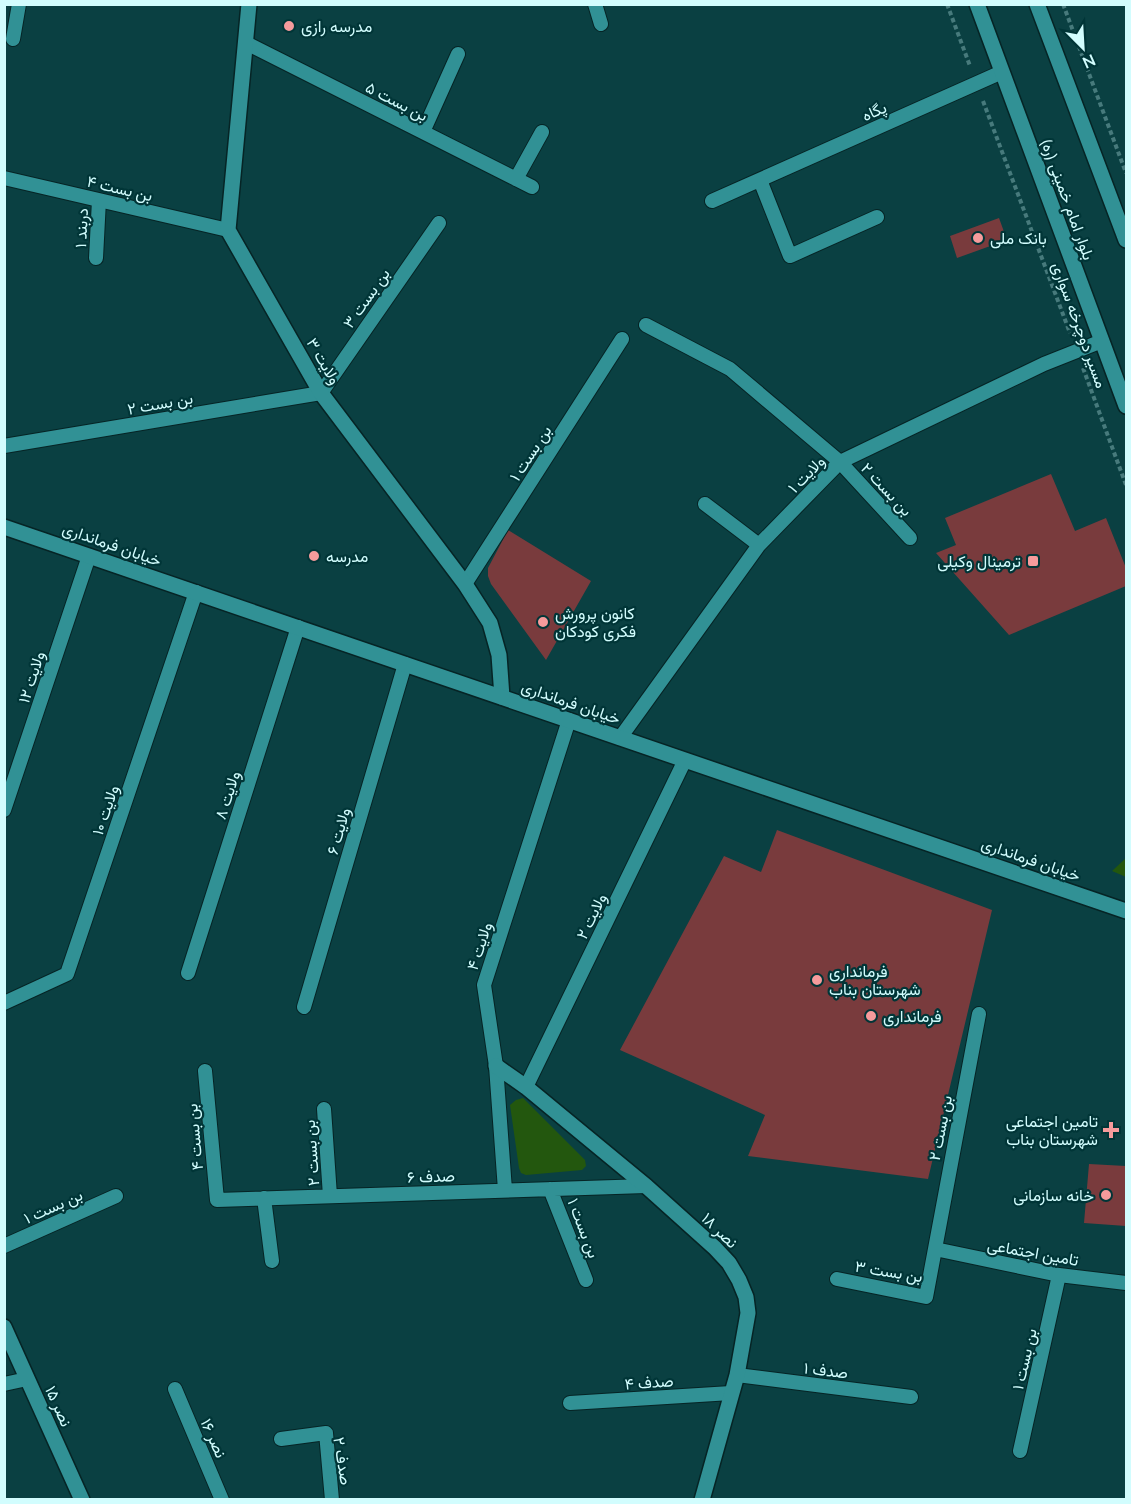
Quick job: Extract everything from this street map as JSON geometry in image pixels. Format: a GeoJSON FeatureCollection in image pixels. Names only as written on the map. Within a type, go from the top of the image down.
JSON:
{"type":"FeatureCollection","features":[{"type":"Feature","properties":{"kind":"main road"},"geometry":{"type":"LineString","coordinates":[[228,230],[249,4]]}},
{"type":"Feature","properties":{"kind":"main road","name":"بلوار امام خمینی (ره)"},"geometry":{"type":"LineString","coordinates":[[976,4],[1126,406]]}},
{"type":"Feature","properties":{"kind":"main road"},"geometry":{"type":"LineString","coordinates":[[1037,4],[1126,240]]}},
{"type":"Feature","properties":{"kind":"main road","name":"ولایت ۳"},"geometry":{"type":"LineString","coordinates":[[228,230],[321,393],[465,584],[490,623],[499,655],[502,697]]}},
{"type":"Feature","properties":{"kind":"main road","name":"خیابان فرمانداری"},"geometry":{"type":"LineString","coordinates":[[4,526],[1126,911]]}},
{"type":"Feature","properties":{"kind":"main road","name":"نصر ۱۸"},"geometry":{"type":"LineString","coordinates":[[496,1066],[526,1086],[646,1186],[715,1248],[729,1263],[739,1280],[746,1297],[748,1313],[737,1375],[730,1393],[702,1500]]}},
{"type":"Feature","properties":{"kind":"main road","name":"نصر ۱۵"},"geometry":{"type":"LineString","coordinates":[[4,1327],[82,1500]]}},
{"type":"Feature","properties":{"kind":"lane"},"geometry":{"type":"LineString","coordinates":[[13,39],[19,4]]}},
{"type":"Feature","properties":{"kind":"lane"},"geometry":{"type":"LineString","coordinates":[[595,4],[601,24]]}},
{"type":"Feature","properties":{"kind":"lane","name":"بن بست ۵"},"geometry":{"type":"LineString","coordinates":[[246,44],[532,187]]}},
{"type":"Feature","properties":{"kind":"lane"},"geometry":{"type":"LineString","coordinates":[[423,132],[458,54]]}},
{"type":"Feature","properties":{"kind":"lane","name":"پگاه"},"geometry":{"type":"LineString","coordinates":[[712,201],[1002,72]]}},
{"type":"Feature","properties":{"kind":"lane"},"geometry":{"type":"LineString","coordinates":[[516,179],[542,132]]}},
{"type":"Feature","properties":{"kind":"lane","name":"بن بست ۴"},"geometry":{"type":"LineString","coordinates":[[4,178],[228,230]]}},
{"type":"Feature","properties":{"kind":"lane"},"geometry":{"type":"LineString","coordinates":[[760,180],[790,256],[877,218]]}},
{"type":"Feature","properties":{"kind":"lane","name":"دربند ۱"},"geometry":{"type":"LineString","coordinates":[[96,258],[99,200]]}},
{"type":"Feature","properties":{"kind":"lane","name":"بن بست ۳"},"geometry":{"type":"LineString","coordinates":[[321,393],[439,223]]}},
{"type":"Feature","properties":{"kind":"lane"},"geometry":{"type":"LineString","coordinates":[[646,325],[730,369],[840,462]]}},
{"type":"Feature","properties":{"kind":"lane","name":"بن بست ۱"},"geometry":{"type":"LineString","coordinates":[[465,584],[622,339]]}},
{"type":"Feature","properties":{"kind":"lane","name":"ولایت ۱"},"geometry":{"type":"LineString","coordinates":[[620,738],[759,545],[840,462],[1076,350],[1102,340]]}},
{"type":"Feature","properties":{"kind":"lane","name":"بن بست ۲"},"geometry":{"type":"LineString","coordinates":[[4,446],[321,393]]}},
{"type":"Feature","properties":{"kind":"lane","name":"بن بست ۲"},"geometry":{"type":"LineString","coordinates":[[840,462],[910,538]]}},
{"type":"Feature","properties":{"kind":"lane"},"geometry":{"type":"LineString","coordinates":[[705,504],[759,545]]}},
{"type":"Feature","properties":{"kind":"lane","name":"ولایت ۱۲"},"geometry":{"type":"LineString","coordinates":[[4,810],[89,555]]}},
{"type":"Feature","properties":{"kind":"lane","name":"ولایت ۱۰"},"geometry":{"type":"LineString","coordinates":[[4,1003],[67,974],[196,592]]}},
{"type":"Feature","properties":{"kind":"lane","name":"ولایت ۸"},"geometry":{"type":"LineString","coordinates":[[188,973],[298,627]]}},
{"type":"Feature","properties":{"kind":"lane","name":"ولایت ۶"},"geometry":{"type":"LineString","coordinates":[[304,1007],[405,664]]}},
{"type":"Feature","properties":{"kind":"lane","name":"ولایت ۴"},"geometry":{"type":"LineString","coordinates":[[505,1190],[496,1066],[484,985],[569,720]]}},
{"type":"Feature","properties":{"kind":"lane","name":"ولایت ۲"},"geometry":{"type":"LineString","coordinates":[[526,1086],[685,760]]}},
{"type":"Feature","properties":{"kind":"lane","name":"بن بست ۲"},"geometry":{"type":"LineString","coordinates":[[935,1249],[979,1014]]}},
{"type":"Feature","properties":{"kind":"lane","name":"بن بست ۴"},"geometry":{"type":"LineString","coordinates":[[205,1071],[217,1200]]}},
{"type":"Feature","properties":{"kind":"lane","name":"بن بست ۲"},"geometry":{"type":"LineString","coordinates":[[324,1108],[330,1196]]}},
{"type":"Feature","properties":{"kind":"lane","name":"صدف ۶"},"geometry":{"type":"LineString","coordinates":[[217,1200],[646,1186]]}},
{"type":"Feature","properties":{"kind":"lane","name":"بن بست ۱"},"geometry":{"type":"LineString","coordinates":[[550,1189],[586,1280]]}},
{"type":"Feature","properties":{"kind":"lane","name":"بن بست ۱"},"geometry":{"type":"LineString","coordinates":[[4,1246],[116,1196]]}},
{"type":"Feature","properties":{"kind":"lane"},"geometry":{"type":"LineString","coordinates":[[264,1198],[272,1262]]}},
{"type":"Feature","properties":{"kind":"lane","name":"بن بست ۳"},"geometry":{"type":"LineString","coordinates":[[837,1279],[926,1297],[935,1249]]}},
{"type":"Feature","properties":{"kind":"lane","name":"تامین اجتماعی"},"geometry":{"type":"LineString","coordinates":[[935,1249],[1059,1275],[1126,1283]]}},
{"type":"Feature","properties":{"kind":"lane","name":"بن بست ۱"},"geometry":{"type":"LineString","coordinates":[[1020,1450],[1059,1275]]}},
{"type":"Feature","properties":{"kind":"lane","name":"صدف ۱"},"geometry":{"type":"LineString","coordinates":[[737,1375],[910,1397]]}},
{"type":"Feature","properties":{"kind":"lane"},"geometry":{"type":"LineString","coordinates":[[4,1384],[27,1379]]}},
{"type":"Feature","properties":{"kind":"lane","name":"نصر ۱۶"},"geometry":{"type":"LineString","coordinates":[[175,1389],[222,1500]]}},
{"type":"Feature","properties":{"kind":"lane","name":"صدف ۴"},"geometry":{"type":"LineString","coordinates":[[570,1403],[730,1393]]}},
{"type":"Feature","properties":{"kind":"lane","name":"صدف ۲"},"geometry":{"type":"LineString","coordinates":[[281,1439],[326,1433],[332,1500]]}},
{"type":"Feature","properties":{"kind":"path","name":"مسیر دوچرخه سواری"},"geometry":{"type":"LineString","coordinates":[[947,4],[1126,485]]}},
{"type":"Feature","properties":{"kind":"path"},"geometry":{"type":"LineString","coordinates":[[1063,4],[1126,173]]}},
{"type":"Feature","properties":{"kind":"green space"},"geometry":{"type":"Polygon","coordinates":[[[1126,858],[1126,877],[1112,871],[1126,858]]]}},
{"type":"Feature","properties":{"kind":"green space"},"geometry":{"type":"Polygon","coordinates":[[[523,1098],[585,1160],[586,1166],[582,1170],[526,1175],[521,1173],[510,1105],[523,1098]]]}},
{"type":"Feature","properties":{"kind":"building","name":"بانک ملی"},"geometry":{"type":"Polygon","coordinates":[[[999,218],[1007,240],[957,258],[950,236],[999,218]]]}},
{"type":"Feature","properties":{"kind":"building","name":"ترمینال وکیلی"},"geometry":{"type":"Polygon","coordinates":[[[1051,474],[1075,531],[1106,518],[1126,568],[1126,586],[1009,635],[936,553],[956,545],[945,518],[1051,474]]]}},
{"type":"Feature","properties":{"kind":"building","name":"کانون پرورش فکری کودکان"},"geometry":{"type":"Polygon","coordinates":[[[508,530],[591,581],[546,660],[491,584],[488,576],[488,568],[508,530]]]}},
{"type":"Feature","properties":{"kind":"building","name":"فرمانداری شهرستان بناب"},"geometry":{"type":"Polygon","coordinates":[[[777,830],[992,910],[928,1179],[748,1156],[765,1115],[620,1050],[724,856],[761,872],[777,830]]]}},
{"type":"Feature","properties":{"kind":"building","name":"خانه سازمانی"},"geometry":{"type":"Polygon","coordinates":[[[1089,1164],[1126,1166],[1126,1226],[1084,1223],[1089,1164]]]}},
{"type":"Feature","properties":{"kind":"place","name":"مدرسه رازی"},"geometry":{"type":"Point","coordinates":[289,26]}},
{"type":"Feature","properties":{"kind":"place","name":"بانک ملی"},"geometry":{"type":"Point","coordinates":[978,238]}},
{"type":"Feature","properties":{"kind":"place","name":"مدرسه"},"geometry":{"type":"Point","coordinates":[314,556]}},
{"type":"Feature","properties":{"kind":"place","name":"ترمینال وکیلی"},"geometry":{"type":"Point","coordinates":[1033,561]}},
{"type":"Feature","properties":{"kind":"place","name":"کانون پرورش فکری کودکان"},"geometry":{"type":"Point","coordinates":[543,622]}},
{"type":"Feature","properties":{"kind":"place","name":"فرمانداری شهرستان بناب"},"geometry":{"type":"Point","coordinates":[817,980]}},
{"type":"Feature","properties":{"kind":"place","name":"فرمانداری"},"geometry":{"type":"Point","coordinates":[871,1016]}},
{"type":"Feature","properties":{"kind":"place","name":"تامین اجتماعی شهرستان بناب"},"geometry":{"type":"Point","coordinates":[1111,1130]}},
{"type":"Feature","properties":{"kind":"place","name":"خانه سازمانی"},"geometry":{"type":"Point","coordinates":[1106,1195]}}]}
